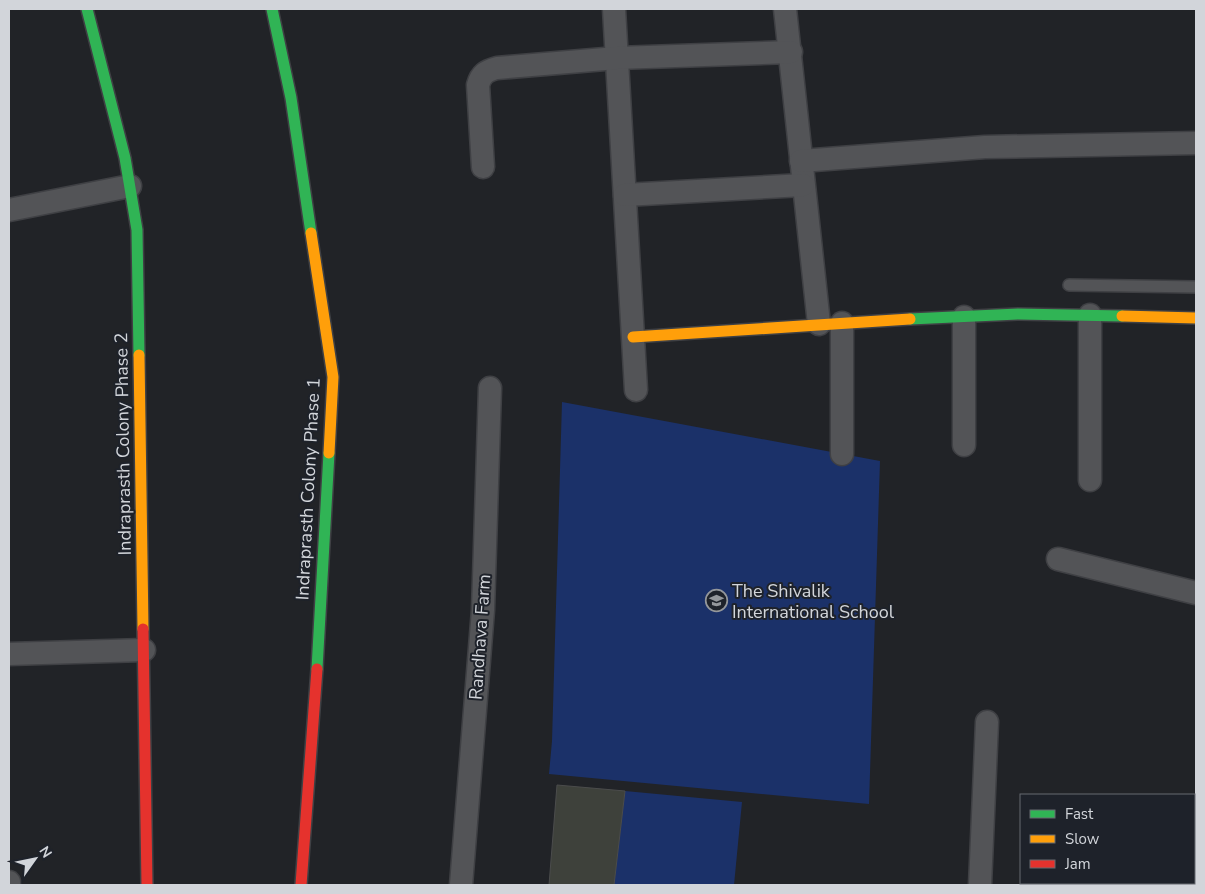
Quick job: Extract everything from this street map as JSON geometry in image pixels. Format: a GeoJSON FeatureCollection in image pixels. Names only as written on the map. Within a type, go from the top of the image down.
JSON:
{"type":"FeatureCollection","features":[{"type":"Feature","properties":{"kind":"street","name":"Indraprasth Colony Phase 2"},"geometry":{"type":"LineString","coordinates":[[87,9],[125,158],[137,230],[147,885]]}},
{"type":"Feature","properties":{"kind":"street","name":"Indraprasth Colony Phase 1"},"geometry":{"type":"LineString","coordinates":[[272,9],[291,98],[333,376],[314,727],[301,885]]}},
{"type":"Feature","properties":{"kind":"street"},"geometry":{"type":"LineString","coordinates":[[614,9],[636,390]]}},
{"type":"Feature","properties":{"kind":"street"},"geometry":{"type":"LineString","coordinates":[[786,9],[818,324]]}},
{"type":"Feature","properties":{"kind":"street"},"geometry":{"type":"LineString","coordinates":[[483,168],[478,85],[481,76],[497,68],[617,58],[791,52]]}},
{"type":"Feature","properties":{"kind":"street"},"geometry":{"type":"LineString","coordinates":[[801,161],[985,147],[1196,143]]}},
{"type":"Feature","properties":{"kind":"street"},"geometry":{"type":"LineString","coordinates":[[625,195],[803,185]]}},
{"type":"Feature","properties":{"kind":"street"},"geometry":{"type":"LineString","coordinates":[[9,210],[130,186]]}},
{"type":"Feature","properties":{"kind":"street"},"geometry":{"type":"LineString","coordinates":[[633,337],[818,324],[1018,314],[1196,318]]}},
{"type":"Feature","properties":{"kind":"street"},"geometry":{"type":"LineString","coordinates":[[1090,315],[1090,480]]}},
{"type":"Feature","properties":{"kind":"street"},"geometry":{"type":"LineString","coordinates":[[964,317],[964,445]]}},
{"type":"Feature","properties":{"kind":"street"},"geometry":{"type":"LineString","coordinates":[[842,323],[842,454]]}},
{"type":"Feature","properties":{"kind":"street","name":"Randhava Farm"},"geometry":{"type":"LineString","coordinates":[[461,885],[483,610],[490,388]]}},
{"type":"Feature","properties":{"kind":"street"},"geometry":{"type":"LineString","coordinates":[[1058,560],[1196,593]]}},
{"type":"Feature","properties":{"kind":"street"},"geometry":{"type":"LineString","coordinates":[[9,654],[144,650]]}},
{"type":"Feature","properties":{"kind":"street"},"geometry":{"type":"LineString","coordinates":[[980,885],[987,722]]}},
{"type":"Feature","properties":{"kind":"street"},"geometry":{"type":"LineString","coordinates":[[1195,834],[1196,816]]}},
{"type":"Feature","properties":{"kind":"lane"},"geometry":{"type":"LineString","coordinates":[[1069,285],[1196,287]]}},
{"type":"Feature","properties":{"kind":"shaded area","name":"The Shivalik International School"},"geometry":{"type":"Polygon","coordinates":[[[562,402],[880,461],[869,804],[549,774],[552,741],[562,402]]]}},
{"type":"Feature","properties":{"kind":"shaded area"},"geometry":{"type":"Polygon","coordinates":[[[625,791],[742,802],[734,885],[614,885],[625,791]]]}},
{"type":"Feature","properties":{"kind":"building"},"geometry":{"type":"Polygon","coordinates":[[[557,785],[625,791],[614,885],[549,885],[557,785]]]}},
{"type":"Feature","properties":{"kind":"traffic: fast"},"geometry":{"type":"LineString","coordinates":[[87,9],[125,158],[137,230],[139,355]]}},
{"type":"Feature","properties":{"kind":"traffic: fast"},"geometry":{"type":"LineString","coordinates":[[272,9],[291,98],[311,233]]}},
{"type":"Feature","properties":{"kind":"traffic: fast"},"geometry":{"type":"LineString","coordinates":[[910,319],[1018,314],[1122,316]]}},
{"type":"Feature","properties":{"kind":"traffic: fast"},"geometry":{"type":"LineString","coordinates":[[317,669],[329,453]]}},
{"type":"Feature","properties":{"kind":"traffic: slow"},"geometry":{"type":"LineString","coordinates":[[311,233],[333,377],[329,453]]}},
{"type":"Feature","properties":{"kind":"traffic: slow"},"geometry":{"type":"LineString","coordinates":[[1122,316],[1196,318]]}},
{"type":"Feature","properties":{"kind":"traffic: slow"},"geometry":{"type":"LineString","coordinates":[[633,337],[910,319]]}},
{"type":"Feature","properties":{"kind":"traffic: slow"},"geometry":{"type":"LineString","coordinates":[[139,355],[143,629]]}},
{"type":"Feature","properties":{"kind":"traffic: slow"},"geometry":{"type":"LineString","coordinates":[[1195,834],[1196,816]]}},
{"type":"Feature","properties":{"kind":"traffic: jam"},"geometry":{"type":"LineString","coordinates":[[143,629],[147,885]]}},
{"type":"Feature","properties":{"kind":"traffic: jam"},"geometry":{"type":"LineString","coordinates":[[301,885],[317,669]]}},
{"type":"Feature","properties":{"kind":"place","name":"The Shivalik International School"},"geometry":{"type":"Point","coordinates":[716,601]}}]}
